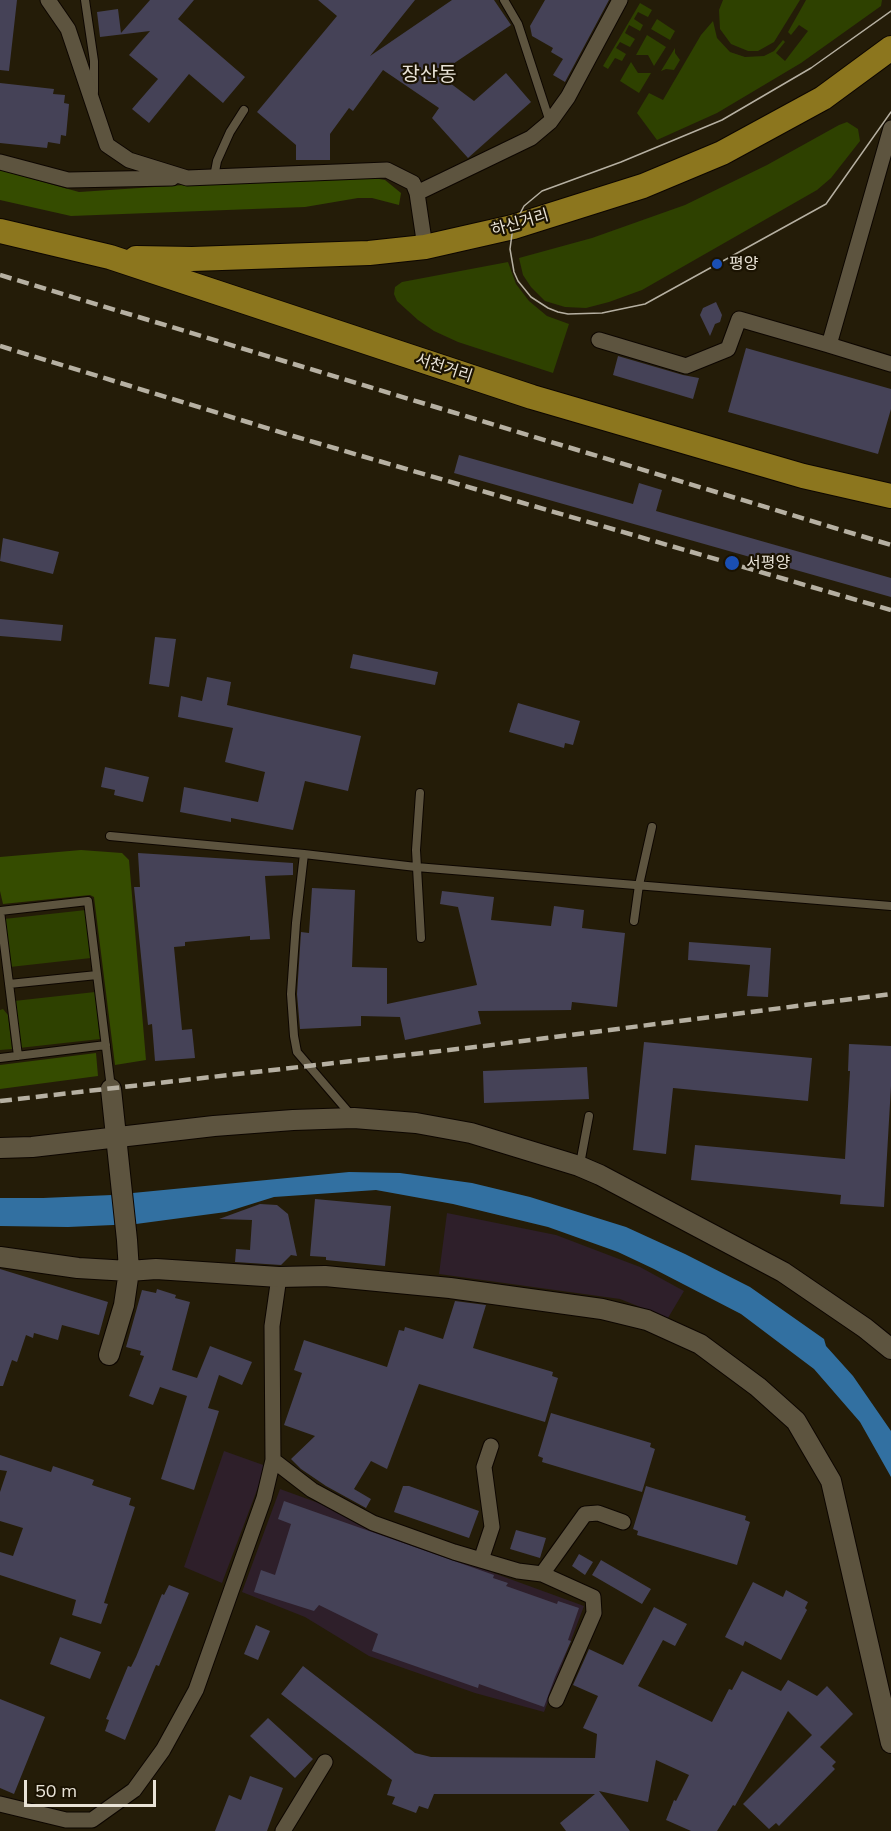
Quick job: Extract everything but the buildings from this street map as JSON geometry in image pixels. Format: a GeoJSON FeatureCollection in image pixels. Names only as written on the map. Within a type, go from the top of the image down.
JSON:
{"type":"FeatureCollection","features":[{"type":"Feature","properties":{"kind":"main road","name":"하신거리"},"geometry":{"type":"LineString","coordinates":[[110,257],[192,260],[369,253],[425,247],[513,227],[643,186],[722,153],[823,98],[891,48]]}},
{"type":"Feature","properties":{"kind":"main road","name":"서천거리"},"geometry":{"type":"LineString","coordinates":[[0,231],[110,257],[532,398],[803,476],[891,496]]}},
{"type":"Feature","properties":{"kind":"street"},"geometry":{"type":"LineString","coordinates":[[48,0],[69,29],[107,145],[129,160],[187,178]]}},
{"type":"Feature","properties":{"kind":"street"},"geometry":{"type":"LineString","coordinates":[[417,193],[531,138],[550,122],[568,97],[620,0]]}},
{"type":"Feature","properties":{"kind":"street"},"geometry":{"type":"LineString","coordinates":[[829,345],[891,128]]}},
{"type":"Feature","properties":{"kind":"street"},"geometry":{"type":"LineString","coordinates":[[0,162],[68,180],[387,170],[413,183],[417,193],[425,247]]}},
{"type":"Feature","properties":{"kind":"street"},"geometry":{"type":"LineString","coordinates":[[599,340],[686,366],[728,349],[739,319],[891,364]]}},
{"type":"Feature","properties":{"kind":"street"},"geometry":{"type":"LineString","coordinates":[[109,1355],[124,1305],[129,1271],[128,1240],[111,1089]]}},
{"type":"Feature","properties":{"kind":"street"},"geometry":{"type":"LineString","coordinates":[[0,1148],[32,1147],[214,1126],[354,1118],[416,1123],[471,1134],[579,1166],[783,1272],[865,1328],[891,1349]]}},
{"type":"Feature","properties":{"kind":"street"},"geometry":{"type":"LineString","coordinates":[[0,1257],[78,1268],[129,1271],[156,1269],[279,1277],[325,1276],[450,1288],[602,1309],[647,1320],[700,1344],[758,1387],[796,1421],[831,1481],[891,1743]]}},
{"type":"Feature","properties":{"kind":"street"},"geometry":{"type":"LineString","coordinates":[[0,1804],[84,1826],[134,1790],[163,1750],[196,1690],[264,1498],[273,1460],[272,1326],[279,1277]]}},
{"type":"Feature","properties":{"kind":"street"},"geometry":{"type":"LineString","coordinates":[[481,1560],[492,1527],[484,1467],[491,1446]]}},
{"type":"Feature","properties":{"kind":"street"},"geometry":{"type":"LineString","coordinates":[[273,1460],[312,1490],[363,1518],[481,1560],[518,1571],[542,1574],[593,1597],[594,1613],[556,1700]]}},
{"type":"Feature","properties":{"kind":"street"},"geometry":{"type":"LineString","coordinates":[[542,1574],[585,1514],[598,1513],[623,1522]]}},
{"type":"Feature","properties":{"kind":"street"},"geometry":{"type":"LineString","coordinates":[[283,1831],[325,1762]]}},
{"type":"Feature","properties":{"kind":"lane"},"geometry":{"type":"LineString","coordinates":[[85,0],[93,61],[94,109]]}},
{"type":"Feature","properties":{"kind":"lane"},"geometry":{"type":"LineString","coordinates":[[504,0],[518,24],[550,122]]}},
{"type":"Feature","properties":{"kind":"lane"},"geometry":{"type":"LineString","coordinates":[[214,177],[230,132],[244,110]]}},
{"type":"Feature","properties":{"kind":"lane"},"geometry":{"type":"LineString","coordinates":[[420,793],[416,867],[421,938]]}},
{"type":"Feature","properties":{"kind":"lane"},"geometry":{"type":"LineString","coordinates":[[634,921],[639,885],[652,827]]}},
{"type":"Feature","properties":{"kind":"lane"},"geometry":{"type":"LineString","coordinates":[[110,836],[416,867],[891,906]]}},
{"type":"Feature","properties":{"kind":"lane"},"geometry":{"type":"LineString","coordinates":[[304,854],[291,994],[297,1052],[354,1118]]}},
{"type":"Feature","properties":{"kind":"lane"},"geometry":{"type":"LineString","coordinates":[[18,1056],[0,911],[88,901],[111,1089]]}},
{"type":"Feature","properties":{"kind":"lane"},"geometry":{"type":"LineString","coordinates":[[9,984],[97,975]]}},
{"type":"Feature","properties":{"kind":"lane"},"geometry":{"type":"LineString","coordinates":[[0,1058],[106,1045]]}},
{"type":"Feature","properties":{"kind":"lane"},"geometry":{"type":"LineString","coordinates":[[579,1166],[589,1116]]}},
{"type":"Feature","properties":{"kind":"shaded area"},"geometry":{"type":"Polygon","coordinates":[[[447,1213],[556,1235],[640,1267],[684,1291],[668,1318],[620,1299],[439,1274],[447,1213]]]}},
{"type":"Feature","properties":{"kind":"shaded area"},"geometry":{"type":"Polygon","coordinates":[[[224,1451],[266,1466],[222,1583],[184,1567],[224,1451]]]}},
{"type":"Feature","properties":{"kind":"shaded area"},"geometry":{"type":"Polygon","coordinates":[[[280,1489],[360,1518],[359,1524],[584,1606],[544,1712],[475,1693],[369,1656],[305,1617],[242,1592],[280,1489]]]}},
{"type":"Feature","properties":{"kind":"green space"},"geometry":{"type":"Polygon","coordinates":[[[723,0],[800,0],[774,42],[758,51],[748,51],[731,44],[720,29],[719,10],[723,0]]]}},
{"type":"Feature","properties":{"kind":"green space"},"geometry":{"type":"Polygon","coordinates":[[[806,0],[882,0],[881,6],[801,63],[717,113],[657,140],[637,113],[649,93],[663,100],[701,35],[713,21],[717,38],[730,52],[745,57],[764,56],[774,51],[783,40],[785,42],[776,53],[785,61],[808,31],[799,25],[791,35],[788,32],[806,0]]]}},
{"type":"Feature","properties":{"kind":"green space"},"geometry":{"type":"Polygon","coordinates":[[[640,3],[652,10],[648,17],[638,12],[634,19],[643,25],[640,31],[629,25],[625,33],[635,39],[630,47],[620,42],[616,48],[626,54],[622,61],[615,58],[608,69],[603,66],[640,3]]]}},
{"type":"Feature","properties":{"kind":"green space"},"geometry":{"type":"Polygon","coordinates":[[[657,19],[675,31],[670,40],[651,29],[657,19]]]}},
{"type":"Feature","properties":{"kind":"green space"},"geometry":{"type":"Polygon","coordinates":[[[647,35],[666,47],[654,66],[648,55],[636,55],[647,35]]]}},
{"type":"Feature","properties":{"kind":"green space"},"geometry":{"type":"Polygon","coordinates":[[[675,48],[675,53],[680,60],[674,70],[661,71],[675,48]]]}},
{"type":"Feature","properties":{"kind":"green space"},"geometry":{"type":"Polygon","coordinates":[[[631,62],[638,73],[651,73],[639,93],[620,81],[631,62]]]}},
{"type":"Feature","properties":{"kind":"green space"},"geometry":{"type":"Polygon","coordinates":[[[847,122],[858,129],[860,141],[831,178],[817,190],[642,290],[586,308],[565,307],[545,301],[523,275],[519,258],[592,238],[685,205],[847,122]]]}},
{"type":"Feature","properties":{"kind":"green space"},"geometry":{"type":"Polygon","coordinates":[[[0,170],[79,192],[351,174],[385,180],[401,193],[399,205],[372,198],[358,198],[305,207],[71,216],[0,200],[0,170]]]}},
{"type":"Feature","properties":{"kind":"green space"},"geometry":{"type":"Polygon","coordinates":[[[508,262],[516,284],[529,301],[547,316],[569,324],[553,373],[458,342],[434,331],[397,301],[394,294],[395,287],[402,282],[508,262]]]}},
{"type":"Feature","properties":{"kind":"green space"},"geometry":{"type":"Polygon","coordinates":[[[81,850],[122,853],[129,860],[146,1060],[115,1065],[94,897],[90,895],[3,904],[0,891],[0,857],[81,850]]]}},
{"type":"Feature","properties":{"kind":"green space"},"geometry":{"type":"Polygon","coordinates":[[[86,910],[91,958],[10,967],[4,919],[86,910]]]}},
{"type":"Feature","properties":{"kind":"green space"},"geometry":{"type":"Polygon","coordinates":[[[95,992],[100,1039],[19,1048],[14,1001],[95,992]]]}},
{"type":"Feature","properties":{"kind":"green space"},"geometry":{"type":"Polygon","coordinates":[[[3,1009],[8,1015],[12,1049],[0,1050],[0,1010],[3,1009]]]}},
{"type":"Feature","properties":{"kind":"green space"},"geometry":{"type":"Polygon","coordinates":[[[96,1053],[98,1076],[0,1089],[0,1065],[96,1053]]]}},
{"type":"Feature","properties":{"kind":"water"},"geometry":{"type":"Polygon","coordinates":[[[349,1172],[400,1173],[472,1183],[530,1197],[626,1227],[750,1287],[824,1339],[826,1346],[853,1376],[891,1431],[891,1477],[860,1422],[814,1369],[741,1314],[618,1252],[548,1227],[453,1204],[376,1190],[274,1197],[226,1212],[136,1224],[68,1227],[0,1226],[0,1198],[112,1195],[349,1172]]]}},
{"type":"Feature","properties":{"kind":"tram line"},"geometry":{"type":"LineString","coordinates":[[891,11],[811,68],[722,120],[621,162],[542,191],[524,206],[513,227],[510,249],[514,272],[531,297],[558,312],[602,313],[645,304],[826,204],[891,112]]}},
{"type":"Feature","properties":{"kind":"railway"},"geometry":{"type":"LineString","coordinates":[[0,275],[891,545]]}},
{"type":"Feature","properties":{"kind":"railway"},"geometry":{"type":"LineString","coordinates":[[0,346],[293,436],[891,610]]}},
{"type":"Feature","properties":{"kind":"railway"},"geometry":{"type":"LineString","coordinates":[[0,1101],[484,1046],[891,994]]}},
{"type":"Feature","properties":{"kind":"place","name":"평양"},"geometry":{"type":"Point","coordinates":[717,264]}},
{"type":"Feature","properties":{"kind":"place","name":"서평양"},"geometry":{"type":"Point","coordinates":[732,563]}},
{"type":"Feature","properties":{"kind":"district","name":"장산동"},"geometry":{"type":"Point","coordinates":[429,75]}}]}
